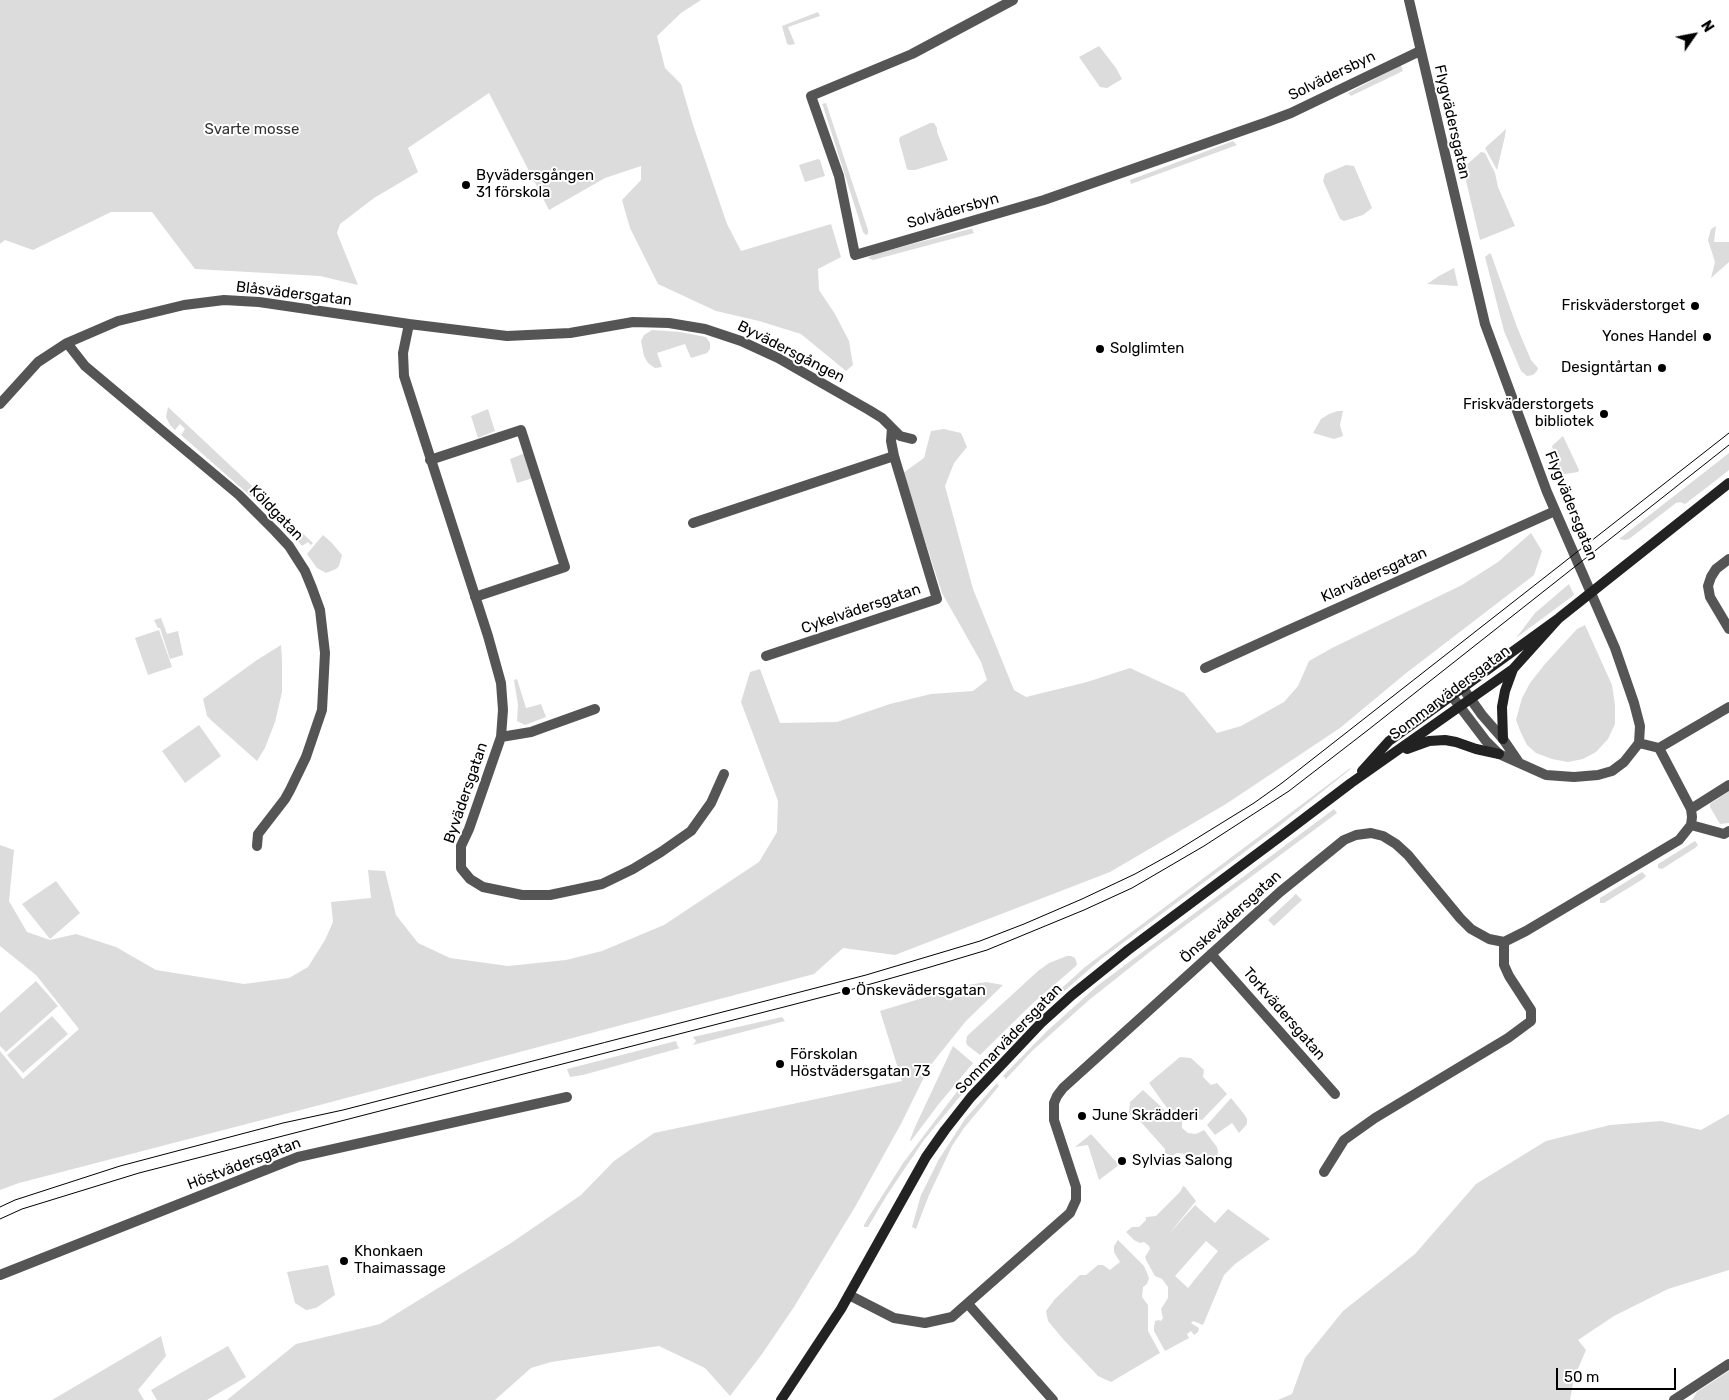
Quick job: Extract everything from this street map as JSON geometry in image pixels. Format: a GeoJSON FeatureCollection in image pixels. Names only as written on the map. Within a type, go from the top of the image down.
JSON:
{"type":"FeatureCollection","features":[{"type":"Feature","properties":{"kind":"street","name":"Solvädersbyn"},"geometry":{"type":"LineString","coordinates":[[1013,0],[912,54],[811,96],[838,176],[855,255],[1044,200],[1267,122],[1420,51]]}},
{"type":"Feature","properties":{"kind":"street","name":"Flygvädersgatan"},"geometry":{"type":"LineString","coordinates":[[1409,0],[1485,324],[1555,511],[1615,648],[1638,718],[1640,726],[1639,743]]}},
{"type":"Feature","properties":{"kind":"street","name":"Blåsvädersgatan"},"geometry":{"type":"LineString","coordinates":[[0,404],[38,362],[67,343],[126,319],[184,304],[224,300],[260,302],[507,336],[555,334]]}},
{"type":"Feature","properties":{"kind":"street","name":"Byvädersgången"},"geometry":{"type":"LineString","coordinates":[[555,334],[611,325],[650,322],[684,325],[722,334],[786,363],[869,410],[900,436],[912,439]]}},
{"type":"Feature","properties":{"kind":"street","name":"Byvädersgatan"},"geometry":{"type":"LineString","coordinates":[[409,324],[403,353],[402,365],[404,376],[488,636],[501,683],[502,737],[461,846],[461,868],[470,879],[483,887],[522,895],[550,895],[602,884],[633,869],[691,831],[711,803],[724,774]]}},
{"type":"Feature","properties":{"kind":"street","name":"Köldgatan"},"geometry":{"type":"LineString","coordinates":[[67,343],[86,366],[239,495],[276,531],[289,546],[305,571],[312,588],[320,610],[325,653],[322,710],[312,743],[290,790],[258,834],[256,846]]}},
{"type":"Feature","properties":{"kind":"street","name":"Cykelvädersgatan"},"geometry":{"type":"LineString","coordinates":[[766,656],[937,599],[890,441],[892,428]]}},
{"type":"Feature","properties":{"kind":"street"},"geometry":{"type":"LineString","coordinates":[[430,460],[521,430],[565,566],[475,598]]}},
{"type":"Feature","properties":{"kind":"street"},"geometry":{"type":"LineString","coordinates":[[693,523],[894,456]]}},
{"type":"Feature","properties":{"kind":"street","name":"Sommarvädersgatan"},"geometry":{"type":"LineString","coordinates":[[1352,783],[1389,741],[1559,618],[1729,483]]}},
{"type":"Feature","properties":{"kind":"street","name":"Klarvädersgatan"},"geometry":{"type":"LineString","coordinates":[[1205,668],[1555,511]]}},
{"type":"Feature","properties":{"kind":"street"},"geometry":{"type":"LineString","coordinates":[[1729,559],[1716,569],[1708,586],[1710,595],[1729,629]]}},
{"type":"Feature","properties":{"kind":"street","name":"Sommarvädersgatan"},"geometry":{"type":"LineString","coordinates":[[781,1400],[849,1295],[926,1157],[971,1097],[1041,1023],[1072,995],[1128,950],[1352,783],[1513,670],[1559,618]]}},
{"type":"Feature","properties":{"kind":"street"},"geometry":{"type":"LineString","coordinates":[[1503,739],[1502,708],[1505,691],[1513,670]]}},
{"type":"Feature","properties":{"kind":"street"},"geometry":{"type":"LineString","coordinates":[[1462,687],[1518,761]]}},
{"type":"Feature","properties":{"kind":"street"},"geometry":{"type":"LineString","coordinates":[[1451,695],[1486,741],[1499,754]]}},
{"type":"Feature","properties":{"kind":"street"},"geometry":{"type":"LineString","coordinates":[[1394,754],[1429,742],[1445,740],[1499,754],[1546,775],[1574,777],[1598,775],[1612,770],[1624,762],[1639,743],[1659,748],[1729,707]]}},
{"type":"Feature","properties":{"kind":"street","name":"Byvädersgatan"},"geometry":{"type":"LineString","coordinates":[[502,737],[530,732],[595,709]]}},
{"type":"Feature","properties":{"kind":"street"},"geometry":{"type":"LineString","coordinates":[[1324,1172],[1344,1140],[1375,1118],[1508,1038],[1531,1021],[1531,1010],[1504,965],[1504,942],[1526,932],[1680,840],[1691,825],[1691,808],[1659,748]]}},
{"type":"Feature","properties":{"kind":"street"},"geometry":{"type":"LineString","coordinates":[[1691,808],[1729,786]]}},
{"type":"Feature","properties":{"kind":"street"},"geometry":{"type":"LineString","coordinates":[[1691,825],[1724,834],[1729,831]]}},
{"type":"Feature","properties":{"kind":"street","name":"Önskevädersgatan"},"geometry":{"type":"LineString","coordinates":[[849,1295],[894,1318],[926,1323],[952,1317],[1070,1213],[1076,1200],[1076,1187],[1054,1120],[1056,1096],[1280,892],[1344,840],[1356,835],[1370,834],[1383,836],[1396,844],[1408,855],[1471,929],[1489,939],[1504,942]]}},
{"type":"Feature","properties":{"kind":"street","name":"Torkvädersgatan"},"geometry":{"type":"LineString","coordinates":[[1212,954],[1335,1094]]}},
{"type":"Feature","properties":{"kind":"street","name":"Höstvädersgatan"},"geometry":{"type":"LineString","coordinates":[[0,1275],[298,1157],[566,1097]]}},
{"type":"Feature","properties":{"kind":"street"},"geometry":{"type":"LineString","coordinates":[[968,1304],[1053,1400]]}},
{"type":"Feature","properties":{"kind":"street"},"geometry":{"type":"LineString","coordinates":[[1677,1399],[1729,1364]]}},
{"type":"Feature","properties":{"kind":"green space","name":"Svarte mosse"},"geometry":{"type":"Polygon","coordinates":[[[0,0],[701,0],[681,13],[657,36],[665,68],[681,84],[727,224],[741,251],[831,224],[841,257],[818,269],[819,290],[835,314],[849,341],[853,365],[846,371],[801,334],[759,321],[716,311],[658,284],[630,228],[622,200],[641,180],[641,166],[605,178],[549,210],[489,93],[408,148],[418,172],[374,198],[340,224],[337,233],[358,285],[320,276],[195,269],[152,212],[111,212],[33,250],[5,240],[0,244],[0,0]]]}},
{"type":"Feature","properties":{"kind":"green space"},"geometry":{"type":"Polygon","coordinates":[[[818,12],[820,16],[788,27],[795,44],[787,44],[782,26],[818,12]]]}},
{"type":"Feature","properties":{"kind":"green space"},"geometry":{"type":"Polygon","coordinates":[[[1099,46],[1122,79],[1107,88],[1100,87],[1079,57],[1099,46]]]}},
{"type":"Feature","properties":{"kind":"green space"},"geometry":{"type":"Polygon","coordinates":[[[1401,65],[1403,71],[1351,96],[1348,93],[1401,65]]]}},
{"type":"Feature","properties":{"kind":"green space"},"geometry":{"type":"Polygon","coordinates":[[[826,103],[868,230],[866,235],[863,232],[822,104],[826,103]]]}},
{"type":"Feature","properties":{"kind":"green space"},"geometry":{"type":"Polygon","coordinates":[[[930,123],[934,123],[937,128],[948,160],[909,170],[907,169],[899,140],[900,137],[930,123]]]}},
{"type":"Feature","properties":{"kind":"green space"},"geometry":{"type":"Polygon","coordinates":[[[1506,129],[1505,136],[1497,170],[1485,148],[1506,129]]]}},
{"type":"Feature","properties":{"kind":"green space"},"geometry":{"type":"Polygon","coordinates":[[[1233,141],[1237,145],[1131,184],[1130,180],[1233,141]]]}},
{"type":"Feature","properties":{"kind":"green space"},"geometry":{"type":"Polygon","coordinates":[[[1481,152],[1485,153],[1495,173],[1498,187],[1515,226],[1480,240],[1463,168],[1481,152]]]}},
{"type":"Feature","properties":{"kind":"green space"},"geometry":{"type":"Polygon","coordinates":[[[818,159],[825,176],[805,182],[799,165],[818,159]]]}},
{"type":"Feature","properties":{"kind":"green space"},"geometry":{"type":"Polygon","coordinates":[[[1346,165],[1354,166],[1372,208],[1363,215],[1344,221],[1340,219],[1323,181],[1325,174],[1346,165]]]}},
{"type":"Feature","properties":{"kind":"green space"},"geometry":{"type":"Polygon","coordinates":[[[1716,226],[1714,242],[1729,242],[1729,262],[1711,278],[1715,262],[1708,240],[1711,229],[1716,226]]]}},
{"type":"Feature","properties":{"kind":"green space"},"geometry":{"type":"Polygon","coordinates":[[[970,229],[974,233],[873,260],[868,258],[874,254],[970,229]]]}},
{"type":"Feature","properties":{"kind":"green space"},"geometry":{"type":"Polygon","coordinates":[[[1490,253],[1517,327],[1531,360],[1538,368],[1533,375],[1527,376],[1521,371],[1504,331],[1485,257],[1490,253]]]}},
{"type":"Feature","properties":{"kind":"green space"},"geometry":{"type":"Polygon","coordinates":[[[1454,268],[1458,286],[1427,284],[1439,276],[1454,268]]]}},
{"type":"Feature","properties":{"kind":"green space"},"geometry":{"type":"Polygon","coordinates":[[[652,330],[680,332],[706,337],[710,343],[710,349],[707,353],[691,358],[685,344],[657,353],[662,367],[655,368],[648,363],[644,356],[641,341],[644,335],[652,330]]]}},
{"type":"Feature","properties":{"kind":"green space"},"geometry":{"type":"Polygon","coordinates":[[[168,407],[313,543],[311,545],[308,542],[302,546],[288,529],[181,435],[185,429],[180,424],[175,430],[166,417],[168,407]]]}},
{"type":"Feature","properties":{"kind":"green space"},"geometry":{"type":"Polygon","coordinates":[[[488,409],[495,431],[478,438],[471,416],[488,409]]]}},
{"type":"Feature","properties":{"kind":"green space"},"geometry":{"type":"Polygon","coordinates":[[[1338,411],[1343,411],[1340,425],[1343,436],[1334,439],[1313,433],[1321,419],[1338,411]]]}},
{"type":"Feature","properties":{"kind":"green space"},"geometry":{"type":"Polygon","coordinates":[[[944,429],[961,433],[967,447],[954,463],[945,486],[973,589],[1014,690],[1026,697],[1087,682],[1130,668],[1184,693],[1217,733],[1241,726],[1284,702],[1298,686],[1309,661],[1462,585],[1498,562],[1531,533],[1542,551],[1534,575],[1405,674],[1340,728],[1226,804],[1110,872],[895,955],[843,948],[814,974],[19,1183],[0,1190],[0,1051],[23,1079],[79,1029],[36,975],[0,946],[0,845],[14,850],[9,901],[27,932],[50,940],[76,934],[116,947],[156,970],[244,984],[289,978],[308,967],[325,940],[333,922],[331,902],[371,898],[368,870],[385,871],[396,915],[418,943],[450,958],[508,966],[566,960],[602,951],[664,925],[759,862],[777,832],[778,801],[741,702],[750,672],[760,669],[780,723],[837,722],[890,704],[931,694],[973,691],[987,680],[981,662],[942,593],[903,473],[924,458],[931,431],[944,429]]]}},
{"type":"Feature","properties":{"kind":"green space"},"geometry":{"type":"Polygon","coordinates":[[[1563,436],[1579,470],[1578,472],[1560,473],[1552,446],[1563,436]]]}},
{"type":"Feature","properties":{"kind":"green space"},"geometry":{"type":"Polygon","coordinates":[[[525,453],[533,478],[517,483],[510,459],[525,453]]]}},
{"type":"Feature","properties":{"kind":"green space"},"geometry":{"type":"Polygon","coordinates":[[[1729,453],[1729,470],[1710,485],[1685,504],[1676,503],[1629,539],[1619,539],[1729,453]]]}},
{"type":"Feature","properties":{"kind":"green space"},"geometry":{"type":"Polygon","coordinates":[[[323,535],[342,555],[339,566],[326,573],[317,568],[307,554],[323,535]]]}},
{"type":"Feature","properties":{"kind":"green space"},"geometry":{"type":"Polygon","coordinates":[[[1569,584],[1574,595],[1516,638],[1535,613],[1569,584]]]}},
{"type":"Feature","properties":{"kind":"green space"},"geometry":{"type":"Polygon","coordinates":[[[161,618],[167,634],[178,631],[183,655],[170,659],[160,628],[158,628],[154,620],[161,618]]]}},
{"type":"Feature","properties":{"kind":"green space"},"geometry":{"type":"Polygon","coordinates":[[[1585,625],[1612,685],[1615,724],[1608,739],[1596,752],[1583,759],[1568,762],[1536,753],[1527,745],[1516,720],[1522,698],[1530,683],[1577,629],[1585,625]]]}},
{"type":"Feature","properties":{"kind":"green space"},"geometry":{"type":"Polygon","coordinates":[[[159,630],[172,667],[148,675],[135,638],[159,630]]]}},
{"type":"Feature","properties":{"kind":"green space"},"geometry":{"type":"Polygon","coordinates":[[[281,645],[282,692],[275,722],[265,748],[257,761],[207,716],[203,699],[281,645]]]}},
{"type":"Feature","properties":{"kind":"green space"},"geometry":{"type":"Polygon","coordinates":[[[517,679],[526,708],[541,704],[546,717],[525,725],[517,721],[518,705],[514,680],[517,679]]]}},
{"type":"Feature","properties":{"kind":"green space"},"geometry":{"type":"Polygon","coordinates":[[[199,725],[221,756],[185,783],[162,751],[199,725]]]}},
{"type":"Feature","properties":{"kind":"green space"},"geometry":{"type":"Polygon","coordinates":[[[1352,768],[1278,827],[1100,960],[1031,1020],[990,1062],[987,1062],[989,1057],[1020,1026],[1085,967],[1352,768]]]}},
{"type":"Feature","properties":{"kind":"green space"},"geometry":{"type":"Polygon","coordinates":[[[1729,791],[1729,823],[1720,824],[1710,804],[1729,791]]]}},
{"type":"Feature","properties":{"kind":"green space"},"geometry":{"type":"Polygon","coordinates":[[[1334,809],[1337,813],[1151,951],[1089,1000],[1032,1051],[1006,1079],[1003,1076],[1046,1032],[1097,986],[1334,809]]]}},
{"type":"Feature","properties":{"kind":"green space"},"geometry":{"type":"Polygon","coordinates":[[[1695,841],[1698,845],[1695,848],[1662,869],[1658,868],[1658,864],[1695,841]]]}},
{"type":"Feature","properties":{"kind":"green space"},"geometry":{"type":"Polygon","coordinates":[[[1642,872],[1646,876],[1643,879],[1604,903],[1600,903],[1600,898],[1642,872]]]}},
{"type":"Feature","properties":{"kind":"green space"},"geometry":{"type":"Polygon","coordinates":[[[56,881],[80,913],[50,939],[22,904],[56,881]]]}},
{"type":"Feature","properties":{"kind":"green space"},"geometry":{"type":"Polygon","coordinates":[[[1296,894],[1302,900],[1274,926],[1268,920],[1296,894]]]}},
{"type":"Feature","properties":{"kind":"green space"},"geometry":{"type":"Polygon","coordinates":[[[1067,956],[1075,958],[1076,966],[1033,1003],[980,1055],[967,1045],[967,1036],[1038,971],[1049,963],[1067,956]]]}},
{"type":"Feature","properties":{"kind":"green space"},"geometry":{"type":"Polygon","coordinates":[[[36,981],[58,1006],[6,1052],[0,1046],[0,1013],[36,981]]]}},
{"type":"Feature","properties":{"kind":"green space"},"geometry":{"type":"Polygon","coordinates":[[[986,982],[1003,985],[966,1021],[929,1067],[902,1122],[855,1207],[794,1307],[730,1396],[705,1368],[659,1346],[551,1362],[531,1368],[495,1400],[227,1400],[296,1344],[380,1324],[511,1243],[581,1195],[614,1161],[654,1133],[902,1081],[880,1011],[962,986],[986,982]]]}},
{"type":"Feature","properties":{"kind":"green space"},"geometry":{"type":"Polygon","coordinates":[[[52,1016],[68,1034],[23,1073],[7,1055],[52,1016]]]}},
{"type":"Feature","properties":{"kind":"green space"},"geometry":{"type":"Polygon","coordinates":[[[782,1017],[785,1021],[693,1045],[696,1041],[693,1037],[782,1017]]]}},
{"type":"Feature","properties":{"kind":"green space"},"geometry":{"type":"Polygon","coordinates":[[[676,1041],[680,1048],[583,1075],[570,1077],[567,1069],[676,1041]]]}},
{"type":"Feature","properties":{"kind":"green space"},"geometry":{"type":"Polygon","coordinates":[[[953,1046],[973,1063],[911,1141],[915,1127],[953,1046]]]}},
{"type":"Feature","properties":{"kind":"green space"},"geometry":{"type":"Polygon","coordinates":[[[1180,1057],[1191,1058],[1204,1070],[1203,1077],[1211,1085],[1217,1083],[1227,1094],[1202,1120],[1167,1108],[1149,1083],[1180,1057]]]}},
{"type":"Feature","properties":{"kind":"green space"},"geometry":{"type":"Polygon","coordinates":[[[978,1068],[981,1071],[924,1140],[868,1227],[864,1227],[903,1163],[956,1093],[978,1068]]]}},
{"type":"Feature","properties":{"kind":"green space"},"geometry":{"type":"Polygon","coordinates":[[[997,1083],[999,1086],[964,1128],[952,1146],[929,1195],[916,1229],[912,1227],[921,1195],[939,1159],[965,1119],[997,1083]]]}},
{"type":"Feature","properties":{"kind":"green space"},"geometry":{"type":"Polygon","coordinates":[[[1143,1090],[1170,1115],[1182,1118],[1182,1128],[1188,1133],[1196,1134],[1204,1130],[1217,1147],[1216,1161],[1210,1162],[1203,1153],[1191,1159],[1186,1154],[1177,1153],[1172,1156],[1165,1153],[1165,1149],[1139,1120],[1134,1121],[1129,1112],[1130,1102],[1143,1090]]]}},
{"type":"Feature","properties":{"kind":"green space"},"geometry":{"type":"Polygon","coordinates":[[[1231,1098],[1244,1114],[1247,1124],[1239,1133],[1232,1123],[1215,1135],[1207,1125],[1231,1098]]]}},
{"type":"Feature","properties":{"kind":"green space"},"geometry":{"type":"Polygon","coordinates":[[[1729,1114],[1729,1270],[1668,1289],[1614,1316],[1578,1340],[1586,1350],[1574,1378],[1570,1400],[1278,1400],[1292,1394],[1305,1358],[1343,1311],[1415,1254],[1476,1184],[1546,1141],[1610,1125],[1661,1121],[1701,1130],[1729,1114]]]}},
{"type":"Feature","properties":{"kind":"green space"},"geometry":{"type":"Polygon","coordinates":[[[1091,1134],[1119,1165],[1099,1180],[1088,1145],[1075,1147],[1091,1134]]]}},
{"type":"Feature","properties":{"kind":"green space"},"geometry":{"type":"Polygon","coordinates":[[[1183,1186],[1196,1201],[1168,1235],[1195,1205],[1215,1223],[1228,1209],[1270,1239],[1235,1264],[1224,1275],[1203,1325],[1193,1321],[1191,1323],[1199,1328],[1198,1332],[1194,1335],[1191,1331],[1187,1334],[1189,1338],[1165,1351],[1154,1331],[1154,1327],[1155,1321],[1161,1321],[1163,1318],[1161,1309],[1168,1298],[1168,1287],[1162,1279],[1155,1276],[1146,1260],[1145,1257],[1150,1249],[1149,1246],[1144,1242],[1140,1243],[1134,1240],[1126,1232],[1132,1227],[1139,1227],[1146,1220],[1146,1217],[1156,1216],[1180,1192],[1183,1186]],[[1206,1241],[1175,1276],[1188,1288],[1218,1251],[1206,1241]]]}},
{"type":"Feature","properties":{"kind":"green space"},"geometry":{"type":"Polygon","coordinates":[[[1118,1240],[1144,1266],[1149,1278],[1147,1284],[1143,1287],[1142,1297],[1148,1305],[1148,1331],[1160,1353],[1111,1382],[1098,1376],[1063,1339],[1048,1321],[1046,1311],[1055,1299],[1080,1275],[1086,1275],[1098,1265],[1103,1265],[1110,1270],[1120,1262],[1114,1252],[1114,1246],[1118,1240]]]}},
{"type":"Feature","properties":{"kind":"green space"},"geometry":{"type":"Polygon","coordinates":[[[328,1265],[335,1295],[316,1308],[306,1310],[295,1303],[287,1272],[328,1265]]]}},
{"type":"Feature","properties":{"kind":"green space"},"geometry":{"type":"Polygon","coordinates":[[[161,1336],[166,1356],[138,1390],[144,1400],[52,1400],[161,1336]]]}},
{"type":"Feature","properties":{"kind":"green space"},"geometry":{"type":"Polygon","coordinates":[[[228,1346],[246,1377],[207,1400],[157,1400],[151,1390],[228,1346]]]}},
{"type":"Feature","properties":{"kind":"green space"},"geometry":{"type":"Polygon","coordinates":[[[1729,1371],[1729,1400],[1692,1400],[1697,1392],[1729,1371]]]}},
{"type":"Feature","properties":{"kind":"tram line"},"geometry":{"type":"LineString","coordinates":[[0,1207],[15,1200],[120,1166],[866,975],[980,941],[1082,899],[1135,874],[1173,853],[1254,803],[1282,783],[1729,433]]}},
{"type":"Feature","properties":{"kind":"tram line"},"geometry":{"type":"LineString","coordinates":[[0,1219],[22,1209],[139,1173],[846,991],[927,968],[987,950],[1084,910],[1132,888],[1204,846],[1289,791],[1729,445]]}},
{"type":"Feature","properties":{"kind":"place","name":"Byvädersgången 31 förskola"},"geometry":{"type":"Point","coordinates":[466,185]}},
{"type":"Feature","properties":{"kind":"place","name":"Friskväderstorget"},"geometry":{"type":"Point","coordinates":[1695,306]}},
{"type":"Feature","properties":{"kind":"place","name":"Yones Handel"},"geometry":{"type":"Point","coordinates":[1707,337]}},
{"type":"Feature","properties":{"kind":"place","name":"Solglimten"},"geometry":{"type":"Point","coordinates":[1100,349]}},
{"type":"Feature","properties":{"kind":"place","name":"Designtårtan"},"geometry":{"type":"Point","coordinates":[1662,368]}},
{"type":"Feature","properties":{"kind":"place","name":"Friskväderstorgets bibliotek"},"geometry":{"type":"Point","coordinates":[1604,414]}},
{"type":"Feature","properties":{"kind":"place","name":"Önskevädersgatan"},"geometry":{"type":"Point","coordinates":[846,991]}},
{"type":"Feature","properties":{"kind":"place","name":"Förskolan Höstvädersgatan 73"},"geometry":{"type":"Point","coordinates":[780,1064]}},
{"type":"Feature","properties":{"kind":"place","name":"June Skrädderi"},"geometry":{"type":"Point","coordinates":[1082,1116]}},
{"type":"Feature","properties":{"kind":"place","name":"Sylvias Salong"},"geometry":{"type":"Point","coordinates":[1122,1161]}},
{"type":"Feature","properties":{"kind":"place","name":"Khonkaen Thaimassage"},"geometry":{"type":"Point","coordinates":[344,1261]}}]}
